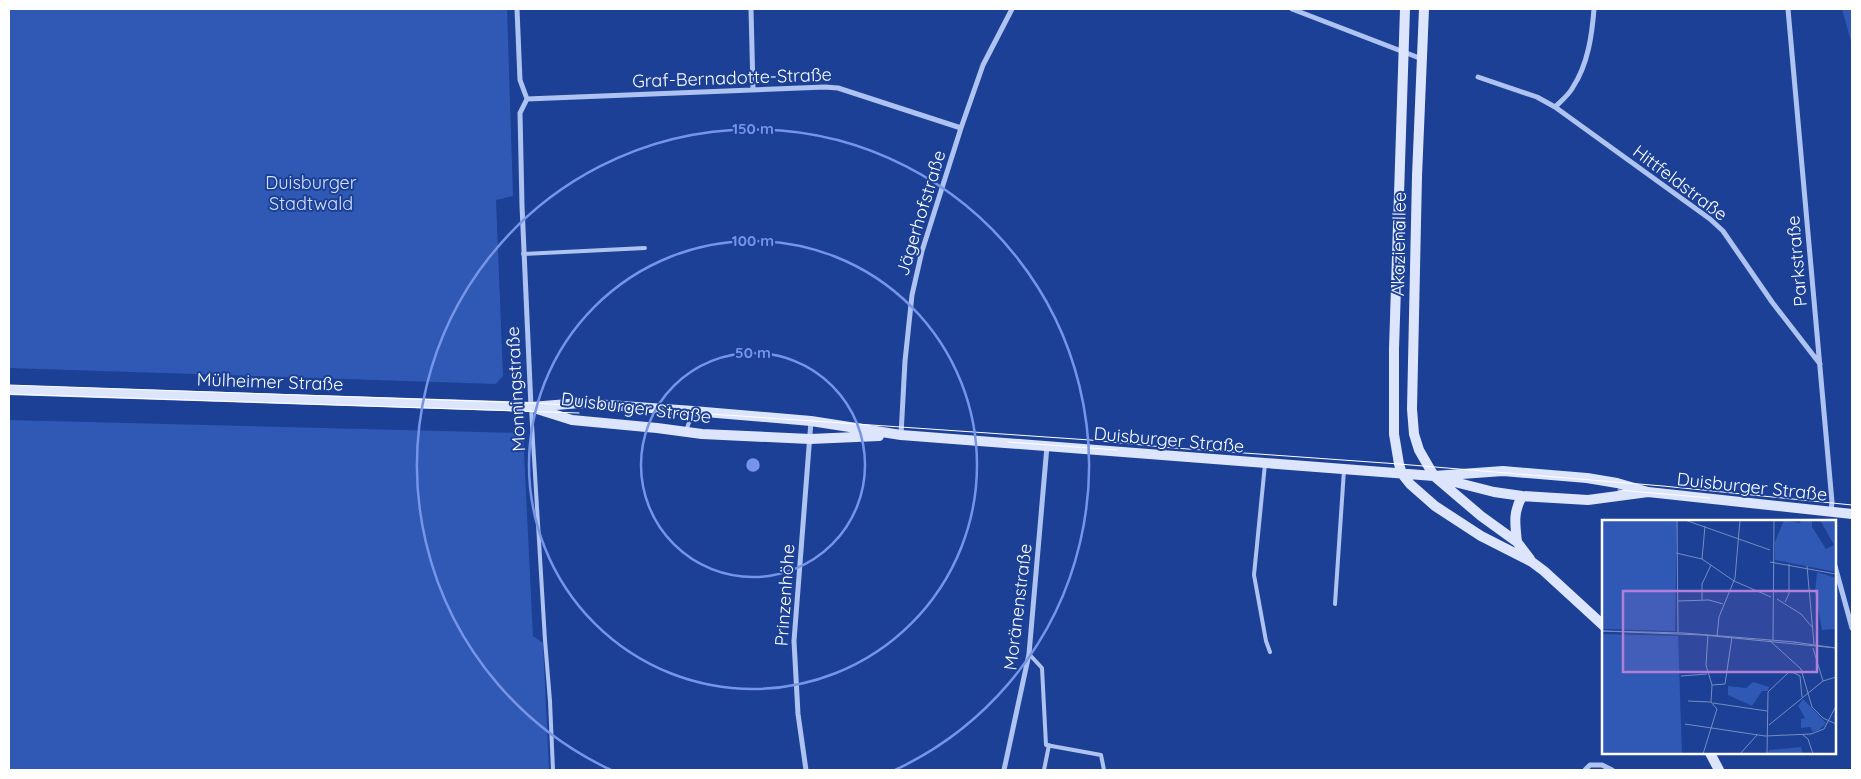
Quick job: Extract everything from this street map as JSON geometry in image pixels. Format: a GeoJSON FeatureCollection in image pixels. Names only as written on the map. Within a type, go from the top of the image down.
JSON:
{"type":"FeatureCollection","features":[{"type":"Feature","properties":{"kind":"main road","name":"Akazienallee"},"geometry":{"type":"LineString","coordinates":[[1402,474],[1394,434],[1394,349],[1405,9]]}},
{"type":"Feature","properties":{"kind":"main road","name":"Akazienallee"},"geometry":{"type":"LineString","coordinates":[[1424,9],[1417,176],[1412,409],[1414,434],[1419,450],[1434,476],[1481,516],[1517,542]]}},
{"type":"Feature","properties":{"kind":"main road","name":"Mülheimer Straße"},"geometry":{"type":"LineString","coordinates":[[9,390],[531,408]]}},
{"type":"Feature","properties":{"kind":"main road","name":"Duisburger Straße"},"geometry":{"type":"LineString","coordinates":[[531,408],[580,403],[811,421],[901,435],[1402,474],[1434,476],[1504,470],[1587,478],[1617,483],[1648,492],[1852,514]]}},
{"type":"Feature","properties":{"kind":"main road","name":"Duisburger Straße"},"geometry":{"type":"LineString","coordinates":[[531,408],[572,420],[702,434],[810,439],[901,435]]}},
{"type":"Feature","properties":{"kind":"main road"},"geometry":{"type":"LineString","coordinates":[[1402,474],[1410,484],[1435,506],[1481,536],[1532,562],[1544,571],[1602,624]]}},
{"type":"Feature","properties":{"kind":"main road","name":"Duisburger Straße"},"geometry":{"type":"LineString","coordinates":[[1434,476],[1494,492],[1522,496],[1588,500],[1648,492]]}},
{"type":"Feature","properties":{"kind":"main road"},"geometry":{"type":"LineString","coordinates":[[1522,496],[1516,507],[1514,518],[1517,542],[1532,562]]}},
{"type":"Feature","properties":{"kind":"main road"},"geometry":{"type":"LineString","coordinates":[[1711,754],[1719,770]]}},
{"type":"Feature","properties":{"kind":"street"},"geometry":{"type":"LineString","coordinates":[[517,9],[520,80],[527,99]]}},
{"type":"Feature","properties":{"kind":"street"},"geometry":{"type":"LineString","coordinates":[[751,9],[753,89]]}},
{"type":"Feature","properties":{"kind":"street","name":"Jägerhofstraße"},"geometry":{"type":"LineString","coordinates":[[901,435],[905,361],[912,295],[922,251],[983,65],[1012,9]]}},
{"type":"Feature","properties":{"kind":"street"},"geometry":{"type":"LineString","coordinates":[[1292,9],[1422,59]]}},
{"type":"Feature","properties":{"kind":"street"},"geometry":{"type":"LineString","coordinates":[[1555,107],[1572,89],[1583,70],[1593,28],[1594,9]]}},
{"type":"Feature","properties":{"kind":"street","name":"Parkstraße"},"geometry":{"type":"LineString","coordinates":[[1788,9],[1832,511]]}},
{"type":"Feature","properties":{"kind":"street","name":"Hittfeldstraße"},"geometry":{"type":"LineString","coordinates":[[1478,77],[1537,97],[1555,107],[1710,220],[1723,232],[1772,302],[1820,364]]}},
{"type":"Feature","properties":{"kind":"street","name":"Graf-Bernadotte-Straße"},"geometry":{"type":"LineString","coordinates":[[527,99],[825,87],[838,88],[961,128]]}},
{"type":"Feature","properties":{"kind":"street","name":"Monningstraße"},"geometry":{"type":"LineString","coordinates":[[527,99],[520,113],[523,254],[531,408]]}},
{"type":"Feature","properties":{"kind":"street","name":"Prinzenhöhe"},"geometry":{"type":"LineString","coordinates":[[806,770],[798,714],[794,641],[811,421]]}},
{"type":"Feature","properties":{"kind":"street","name":"Moränenstraße"},"geometry":{"type":"LineString","coordinates":[[1004,770],[1029,654],[1048,446]]}},
{"type":"Feature","properties":{"kind":"street"},"geometry":{"type":"LineString","coordinates":[[1836,570],[1852,628]]}},
{"type":"Feature","properties":{"kind":"street"},"geometry":{"type":"LineString","coordinates":[[1585,770],[1590,766],[1602,766],[1612,770]]}},
{"type":"Feature","properties":{"kind":"lane"},"geometry":{"type":"LineString","coordinates":[[523,254],[645,248]]}},
{"type":"Feature","properties":{"kind":"lane","name":"Monningstraße"},"geometry":{"type":"LineString","coordinates":[[531,408],[553,770]]}},
{"type":"Feature","properties":{"kind":"lane"},"geometry":{"type":"LineString","coordinates":[[686,431],[693,412]]}},
{"type":"Feature","properties":{"kind":"lane"},"geometry":{"type":"LineString","coordinates":[[1264,464],[1254,575],[1266,641],[1270,652]]}},
{"type":"Feature","properties":{"kind":"lane"},"geometry":{"type":"LineString","coordinates":[[1335,604],[1344,470]]}},
{"type":"Feature","properties":{"kind":"lane"},"geometry":{"type":"LineString","coordinates":[[1029,654],[1042,668],[1046,744],[1101,755],[1104,770]]}},
{"type":"Feature","properties":{"kind":"lane"},"geometry":{"type":"LineString","coordinates":[[1044,770],[1049,745]]}},
{"type":"Feature","properties":{"kind":"green space","name":"Duisburger Stadtwald"},"geometry":{"type":"Polygon","coordinates":[[[9,9],[507,9],[513,196],[496,200],[503,376],[496,384],[9,368],[9,9]]]}},
{"type":"Feature","properties":{"kind":"green space"},"geometry":{"type":"Polygon","coordinates":[[[1842,9],[1852,9],[1852,45],[1842,9]]]}},
{"type":"Feature","properties":{"kind":"green space"},"geometry":{"type":"Polygon","coordinates":[[[9,420],[523,433],[533,636],[543,643],[549,770],[9,770],[9,420]]]}},
{"type":"Feature","properties":{"kind":"tram line"},"geometry":{"type":"LineString","coordinates":[[9,385],[532,403],[638,409],[1090,440],[1399,464],[1663,486],[1852,505]]}},
{"type":"Feature","properties":{"kind":"tram line"},"geometry":{"type":"LineString","coordinates":[[9,394],[579,413]]}},
{"type":"Feature","properties":{"kind":"tram line"},"geometry":{"type":"LineString","coordinates":[[1008,442],[1117,450]]}},
{"type":"Feature","properties":{"kind":"tram line"},"geometry":{"type":"LineString","coordinates":[[1618,490],[1710,498]]}}]}
